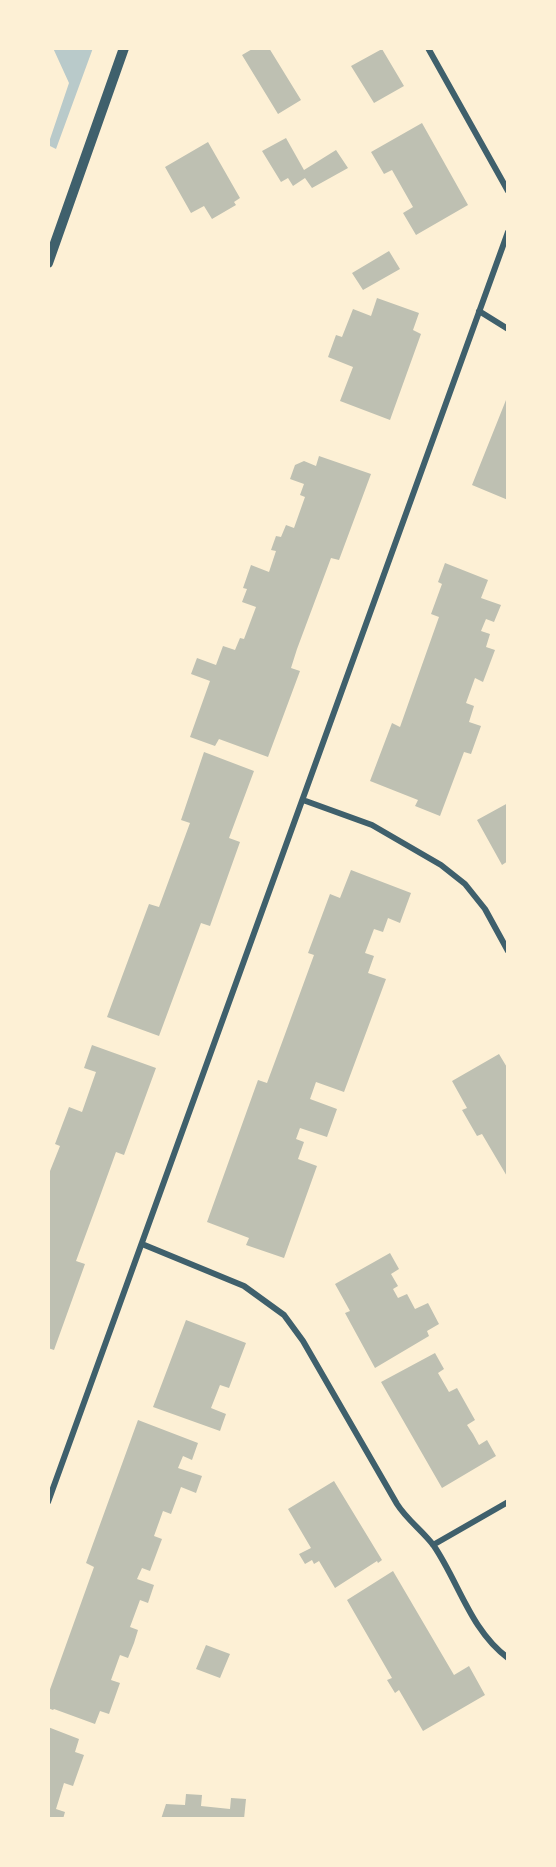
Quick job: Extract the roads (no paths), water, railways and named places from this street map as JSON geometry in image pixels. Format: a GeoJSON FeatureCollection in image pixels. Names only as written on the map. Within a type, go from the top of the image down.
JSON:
{"type":"FeatureCollection","features":[{"type":"Feature","properties":{"kind":"street"},"geometry":{"type":"LineString","coordinates":[[48,263],[124,48]]}},
{"type":"Feature","properties":{"kind":"street"},"geometry":{"type":"LineString","coordinates":[[429,48],[508,191]]}},
{"type":"Feature","properties":{"kind":"street"},"geometry":{"type":"LineString","coordinates":[[48,1502],[508,232]]}},
{"type":"Feature","properties":{"kind":"street"},"geometry":{"type":"LineString","coordinates":[[479,311],[508,329]]}},
{"type":"Feature","properties":{"kind":"street"},"geometry":{"type":"LineString","coordinates":[[303,800],[372,825],[441,866],[465,884],[485,909],[508,951]]}},
{"type":"Feature","properties":{"kind":"street"},"geometry":{"type":"LineString","coordinates":[[142,1244],[244,1286],[284,1315],[303,1341],[397,1504],[405,1516],[433,1545],[483,1632],[508,1658]]}},
{"type":"Feature","properties":{"kind":"street"},"geometry":{"type":"LineString","coordinates":[[433,1545],[508,1502]]}}]}
